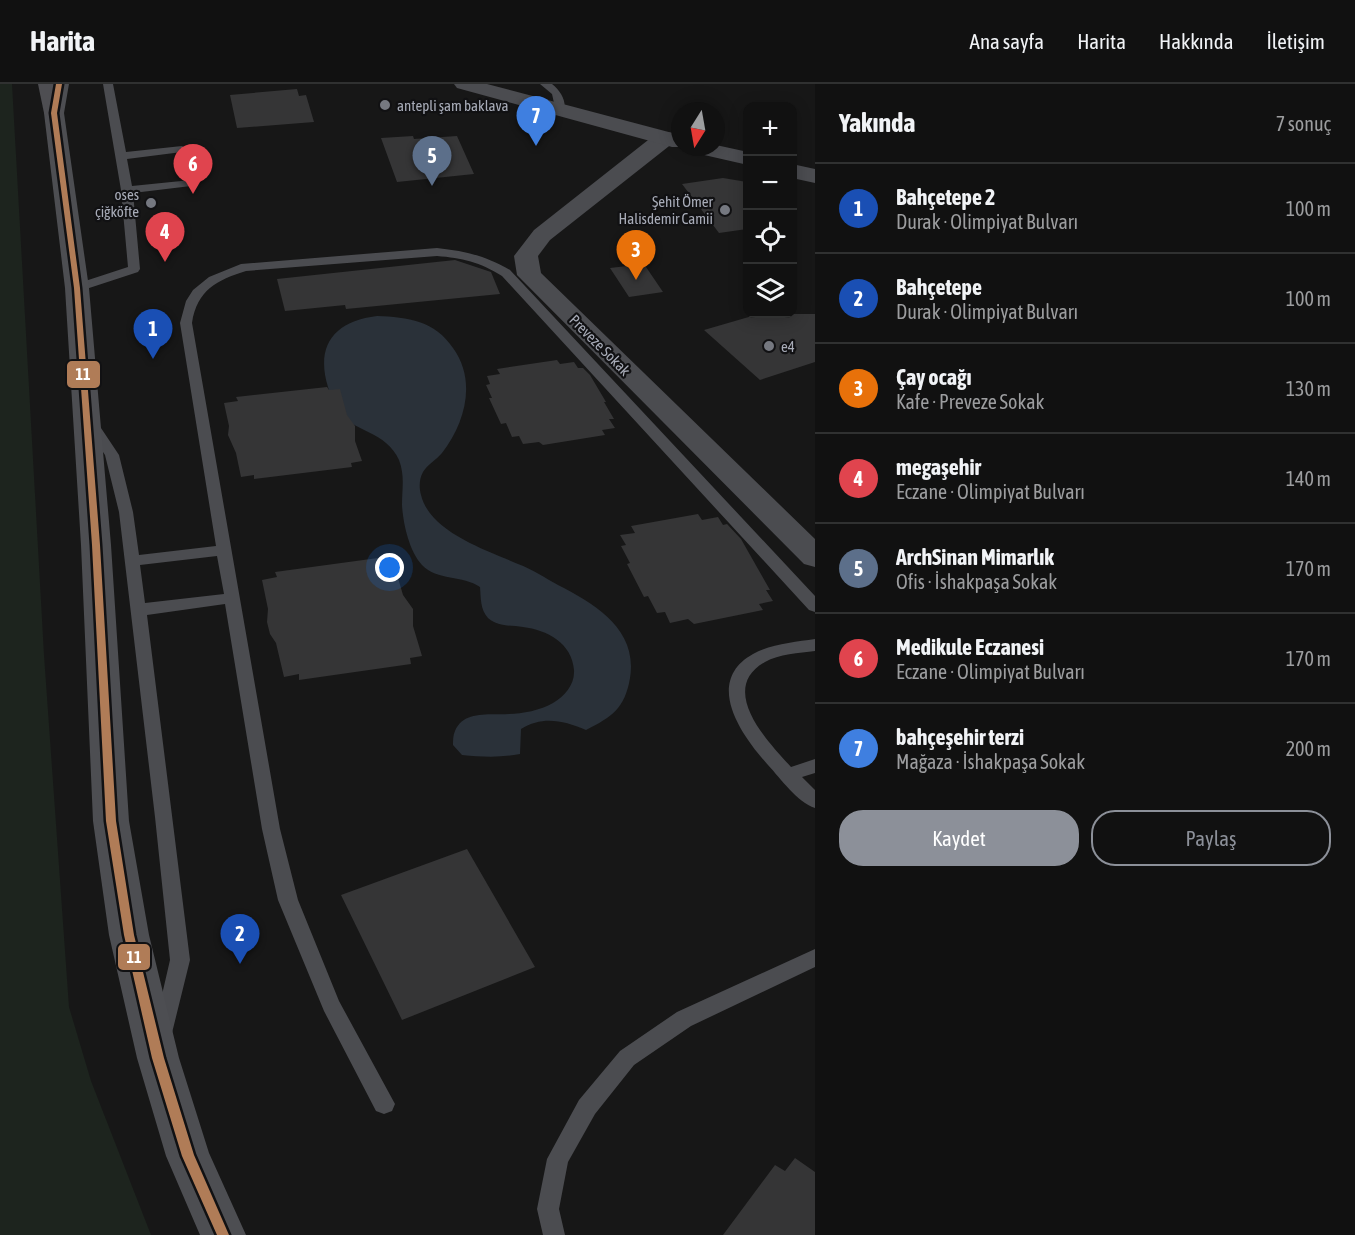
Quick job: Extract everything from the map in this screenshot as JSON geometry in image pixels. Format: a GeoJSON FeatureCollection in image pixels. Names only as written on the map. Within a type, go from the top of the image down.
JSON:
{"type":"FeatureCollection","features":[{"type":"Feature","properties":{"kind":"main road"},"geometry":{"type":"LineString","coordinates":[[54,94],[76,288],[96,545],[111,821],[129,935],[158,1058],[188,1156],[224,1235]]}},
{"type":"Feature","properties":{"kind":"street"},"geometry":{"type":"LineString","coordinates":[[464,84],[671,140]]}},
{"type":"Feature","properties":{"kind":"street","name":"Preveze Sokak"},"geometry":{"type":"LineString","coordinates":[[671,141],[542,235],[526,256],[529,275],[815,557]]}},
{"type":"Feature","properties":{"kind":"street"},"geometry":{"type":"LineString","coordinates":[[725,154],[743,158]]}},
{"type":"Feature","properties":{"kind":"street"},"geometry":{"type":"LineString","coordinates":[[797,172],[815,176]]}},
{"type":"Feature","properties":{"kind":"lane"},"geometry":{"type":"LineString","coordinates":[[76,288],[134,269],[127,190],[108,84]]}},
{"type":"Feature","properties":{"kind":"lane"},"geometry":{"type":"LineString","coordinates":[[545,84],[554,88],[559,96],[560,110]]}},
{"type":"Feature","properties":{"kind":"lane"},"geometry":{"type":"LineString","coordinates":[[121,156],[182,149]]}},
{"type":"Feature","properties":{"kind":"lane"},"geometry":{"type":"LineString","coordinates":[[127,190],[191,183]]}},
{"type":"Feature","properties":{"kind":"lane"},"geometry":{"type":"LineString","coordinates":[[384,1104],[331,1005],[288,900],[271,829],[188,343],[187,308],[201,289],[222,274],[245,267],[409,252],[468,255],[490,263],[506,273],[815,606]]}},
{"type":"Feature","properties":{"kind":"lane"},"geometry":{"type":"LineString","coordinates":[[86,416],[112,455],[126,512],[180,960],[158,1058]]}},
{"type":"Feature","properties":{"kind":"lane"},"geometry":{"type":"LineString","coordinates":[[132,561],[224,550]]}},
{"type":"Feature","properties":{"kind":"lane"},"geometry":{"type":"LineString","coordinates":[[138,610],[232,598]]}},
{"type":"Feature","properties":{"kind":"lane"},"geometry":{"type":"LineString","coordinates":[[815,645],[776,652],[756,660],[738,675],[734,694],[743,716],[758,741],[815,801]]}},
{"type":"Feature","properties":{"kind":"lane"},"geometry":{"type":"LineString","coordinates":[[788,775],[815,766]]}},
{"type":"Feature","properties":{"kind":"lane"},"geometry":{"type":"LineString","coordinates":[[554,1235],[548,1209],[558,1159],[587,1107],[627,1058],[684,1019],[815,958]]}},
{"type":"Feature","properties":{"kind":"shaded area"},"geometry":{"type":"Polygon","coordinates":[[[0,84],[12,84],[44,655],[69,1007],[91,1081],[151,1235],[0,1235],[0,84]]]}},
{"type":"Feature","properties":{"kind":"shaded area"},"geometry":{"type":"Polygon","coordinates":[[[377,316],[410,319],[429,326],[446,339],[453,348],[465,374],[465,402],[457,429],[442,453],[425,469],[421,478],[420,492],[426,508],[435,519],[461,538],[528,568],[586,601],[611,620],[627,645],[631,661],[630,678],[625,697],[610,716],[586,730],[561,722],[537,722],[521,729],[520,754],[513,755],[491,757],[462,755],[453,745],[454,734],[459,724],[471,717],[486,714],[514,714],[543,708],[553,703],[568,689],[573,680],[574,670],[569,652],[557,640],[541,631],[492,621],[488,618],[481,603],[480,587],[473,583],[435,574],[417,559],[407,536],[404,520],[403,477],[399,460],[386,443],[344,419],[338,413],[332,401],[325,372],[324,359],[332,338],[350,323],[377,316]]]}},
{"type":"Feature","properties":{"kind":"building"},"geometry":{"type":"Polygon","coordinates":[[[297,89],[299,96],[306,95],[314,122],[237,128],[230,95],[297,89]]]}},
{"type":"Feature","properties":{"kind":"building"},"geometry":{"type":"Polygon","coordinates":[[[413,136],[414,139],[457,136],[474,174],[397,182],[381,138],[413,136]]]}},
{"type":"Feature","properties":{"kind":"building","name":"Şehit Ömer Halisdemir Camii"},"geometry":{"type":"Polygon","coordinates":[[[723,178],[743,181],[743,230],[719,233],[682,184],[723,178]]]}},
{"type":"Feature","properties":{"kind":"building"},"geometry":{"type":"Polygon","coordinates":[[[455,260],[491,272],[500,294],[346,309],[345,305],[285,311],[277,279],[455,260]]]}},
{"type":"Feature","properties":{"kind":"building"},"geometry":{"type":"Polygon","coordinates":[[[644,264],[663,292],[629,297],[610,268],[644,264]]]}},
{"type":"Feature","properties":{"kind":"building","name":"e4"},"geometry":{"type":"Polygon","coordinates":[[[797,314],[815,314],[815,362],[760,380],[704,330],[745,318],[797,318],[797,314]]]}},
{"type":"Feature","properties":{"kind":"building"},"geometry":{"type":"Polygon","coordinates":[[[557,360],[560,364],[574,362],[578,368],[583,368],[590,375],[606,402],[604,402],[614,419],[609,419],[615,428],[602,430],[605,435],[543,445],[539,442],[523,444],[519,436],[512,437],[506,423],[501,424],[489,398],[492,398],[486,385],[490,384],[487,376],[500,374],[497,369],[557,360]]]}},
{"type":"Feature","properties":{"kind":"building"},"geometry":{"type":"Polygon","coordinates":[[[327,387],[329,390],[340,389],[347,415],[355,426],[355,441],[362,461],[351,463],[352,467],[254,479],[254,475],[241,477],[236,453],[228,435],[229,426],[224,403],[238,401],[236,397],[327,387]]]}},
{"type":"Feature","properties":{"kind":"building"},"geometry":{"type":"Polygon","coordinates":[[[698,514],[702,520],[718,517],[723,525],[727,524],[741,539],[770,590],[766,590],[773,601],[759,604],[763,610],[694,624],[688,619],[670,623],[665,612],[657,613],[648,596],[644,597],[627,564],[630,563],[621,546],[626,545],[620,535],[635,533],[631,526],[698,514]]]}},
{"type":"Feature","properties":{"kind":"building"},"geometry":{"type":"Polygon","coordinates":[[[378,558],[381,563],[393,561],[403,595],[413,609],[413,626],[422,656],[410,658],[411,664],[299,680],[299,674],[284,677],[276,643],[270,634],[267,622],[268,609],[262,580],[277,577],[275,572],[378,558]]]}},
{"type":"Feature","properties":{"kind":"building"},"geometry":{"type":"Polygon","coordinates":[[[467,849],[535,967],[402,1020],[341,895],[467,849]]]}},
{"type":"Feature","properties":{"kind":"building"},"geometry":{"type":"Polygon","coordinates":[[[795,1158],[815,1172],[815,1235],[723,1235],[775,1165],[785,1171],[795,1158]]]}},
{"type":"Feature","properties":{"kind":"transit line","name":"11"},"geometry":{"type":"LineString","coordinates":[[59,84],[54,113],[77,288],[96,545],[111,821],[129,935],[158,1058],[188,1156],[223,1235]]}},
{"type":"Feature","properties":{"kind":"place","name":"antepli şam baklava"},"geometry":{"type":"Point","coordinates":[385,105]}},
{"type":"Feature","properties":{"kind":"place","name":"bahçeşehir terzi"},"geometry":{"type":"Point","coordinates":[536,146]}},
{"type":"Feature","properties":{"kind":"place","name":"ArchSinan Mimarlık"},"geometry":{"type":"Point","coordinates":[432,186]}},
{"type":"Feature","properties":{"kind":"place","name":"Medikule Eczanesi"},"geometry":{"type":"Point","coordinates":[193,194]}},
{"type":"Feature","properties":{"kind":"place","name":"oses çiğköfte"},"geometry":{"type":"Point","coordinates":[151,203]}},
{"type":"Feature","properties":{"kind":"place","name":"Şehit Ömer Halisdemir Camii"},"geometry":{"type":"Point","coordinates":[725,210]}},
{"type":"Feature","properties":{"kind":"place","name":"megaşehir"},"geometry":{"type":"Point","coordinates":[165,262]}},
{"type":"Feature","properties":{"kind":"place","name":"Çay ocağı"},"geometry":{"type":"Point","coordinates":[636,280]}},
{"type":"Feature","properties":{"kind":"place","name":"e4"},"geometry":{"type":"Point","coordinates":[769,346]}},
{"type":"Feature","properties":{"kind":"place","name":"Bahçetepe 2"},"geometry":{"type":"Point","coordinates":[153,359]}},
{"type":"Feature","properties":{"kind":"place","name":"Bahçetepe"},"geometry":{"type":"Point","coordinates":[240,964]}}]}
